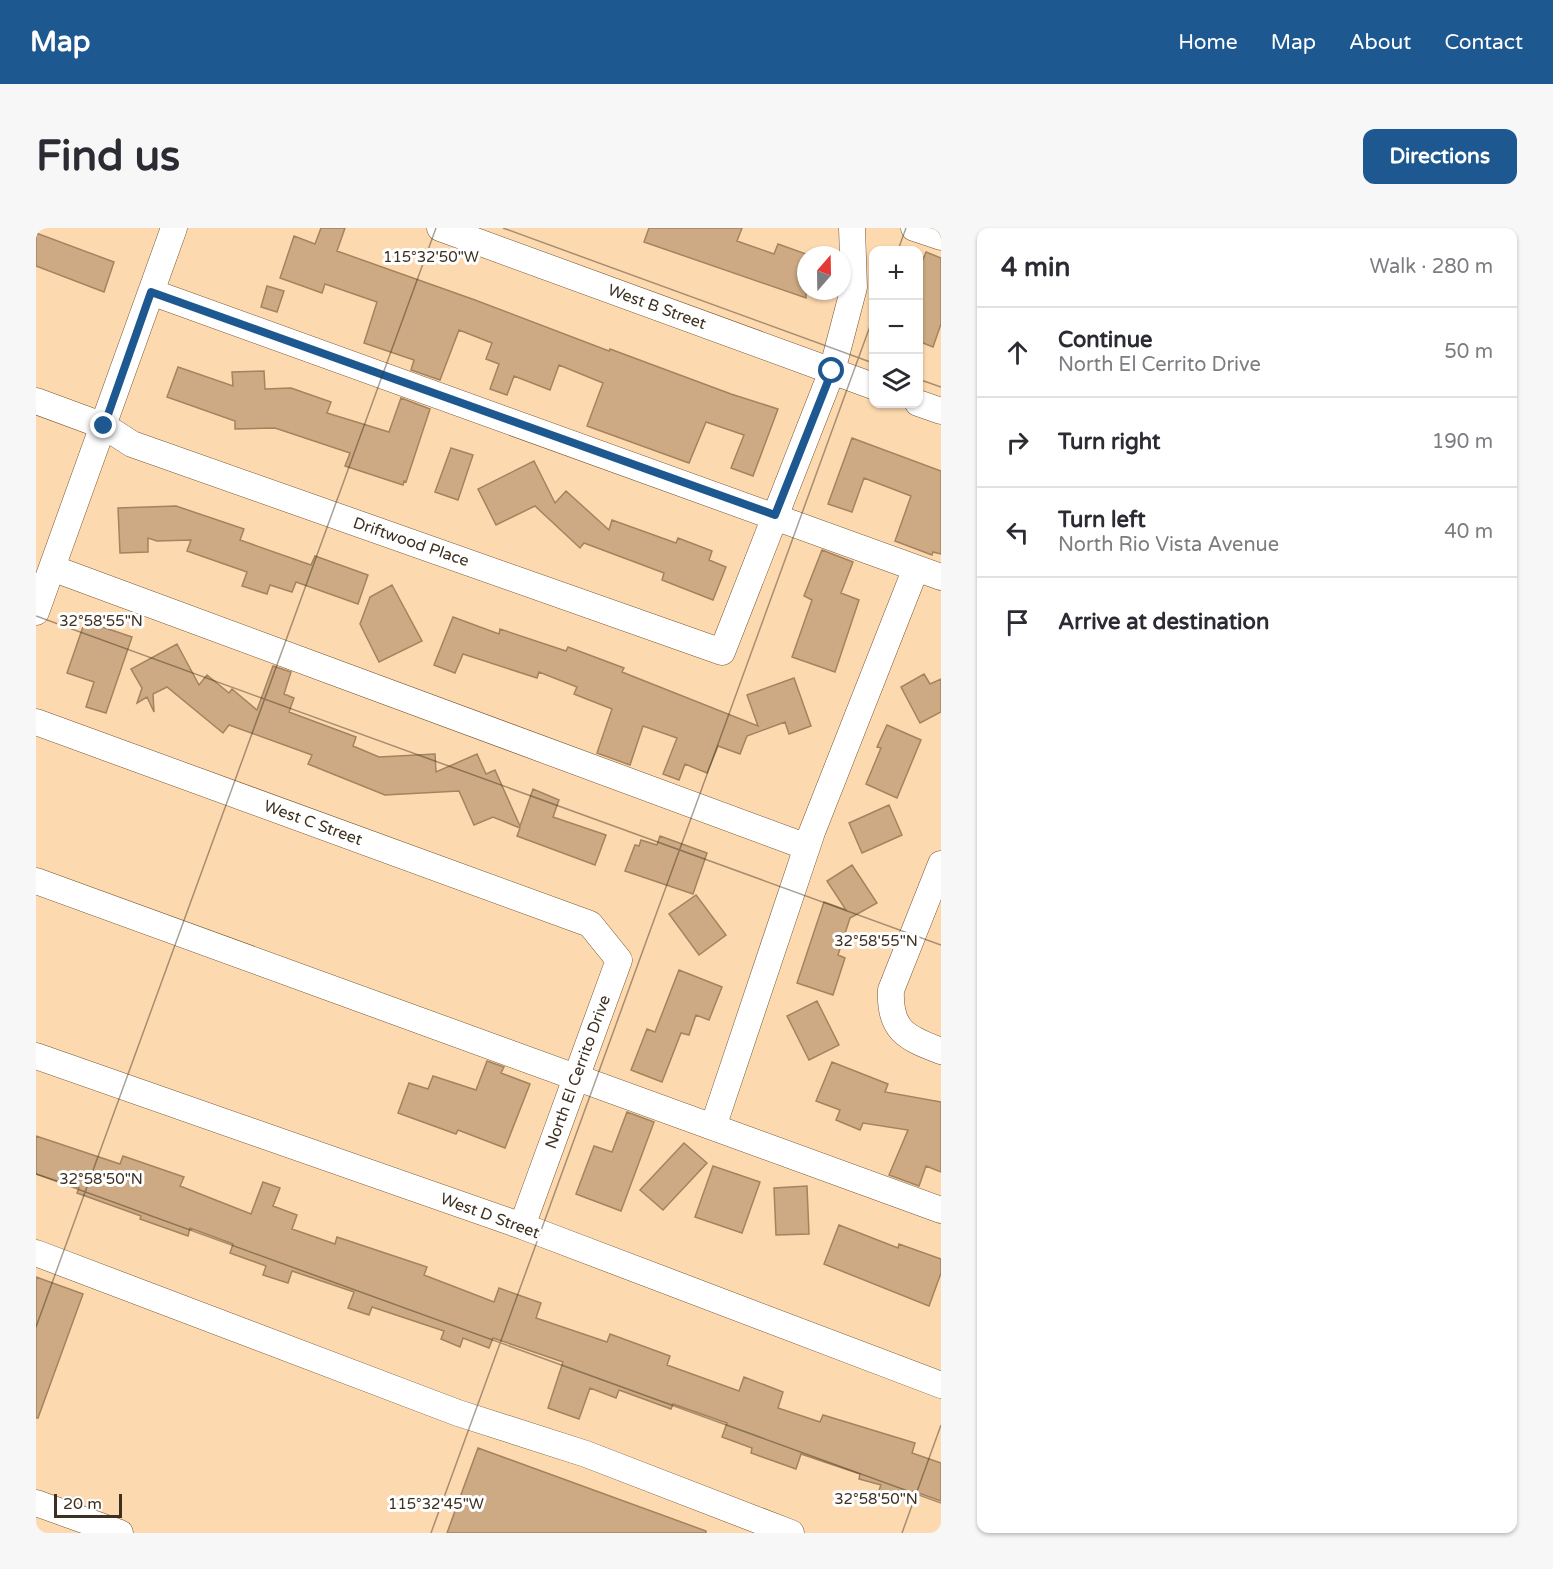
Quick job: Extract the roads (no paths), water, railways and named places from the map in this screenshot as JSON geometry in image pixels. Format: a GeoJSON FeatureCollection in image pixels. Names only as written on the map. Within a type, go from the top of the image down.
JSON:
{"type":"FeatureCollection","features":[{"type":"Feature","properties":{"kind":"street"},"geometry":{"type":"LineString","coordinates":[[36,612],[174,228]]}},
{"type":"Feature","properties":{"kind":"street","name":"West B Street"},"geometry":{"type":"LineString","coordinates":[[440,228],[869,385]]}},
{"type":"Feature","properties":{"kind":"street"},"geometry":{"type":"LineString","coordinates":[[775,515],[832,371],[854,287],[852,228]]}},
{"type":"Feature","properties":{"kind":"street"},"geometry":{"type":"LineString","coordinates":[[914,228],[941,237]]}},
{"type":"Feature","properties":{"kind":"street"},"geometry":{"type":"LineString","coordinates":[[151,292],[775,515],[941,577]]}},
{"type":"Feature","properties":{"kind":"street","name":"Driftwood Place"},"geometry":{"type":"LineString","coordinates":[[36,400],[104,426],[132,444],[722,652],[775,515]]}},
{"type":"Feature","properties":{"kind":"street"},"geometry":{"type":"LineString","coordinates":[[923,405],[941,411]]}},
{"type":"Feature","properties":{"kind":"street"},"geometry":{"type":"LineString","coordinates":[[52,567],[807,847]]}},
{"type":"Feature","properties":{"kind":"street"},"geometry":{"type":"LineString","coordinates":[[713,1127],[807,847],[916,568]]}},
{"type":"Feature","properties":{"kind":"street","name":"West C Street"},"geometry":{"type":"LineString","coordinates":[[36,722],[590,924]]}},
{"type":"Feature","properties":{"kind":"street"},"geometry":{"type":"LineString","coordinates":[[941,864],[936,892],[891,990],[890,1006],[893,1021],[905,1035],[941,1051]]}},
{"type":"Feature","properties":{"kind":"street"},"geometry":{"type":"LineString","coordinates":[[36,881],[941,1210]]}},
{"type":"Feature","properties":{"kind":"street","name":"North El Cerrito Drive"},"geometry":{"type":"LineString","coordinates":[[522,1227],[619,960],[590,924]]}},
{"type":"Feature","properties":{"kind":"street","name":"West D Street"},"geometry":{"type":"LineString","coordinates":[[36,1056],[522,1227],[941,1386]]}},
{"type":"Feature","properties":{"kind":"street"},"geometry":{"type":"LineString","coordinates":[[36,1253],[458,1413],[586,1454],[791,1533]]}},
{"type":"Feature","properties":{"kind":"street"},"geometry":{"type":"LineString","coordinates":[[36,1503],[120,1533]]}}]}
